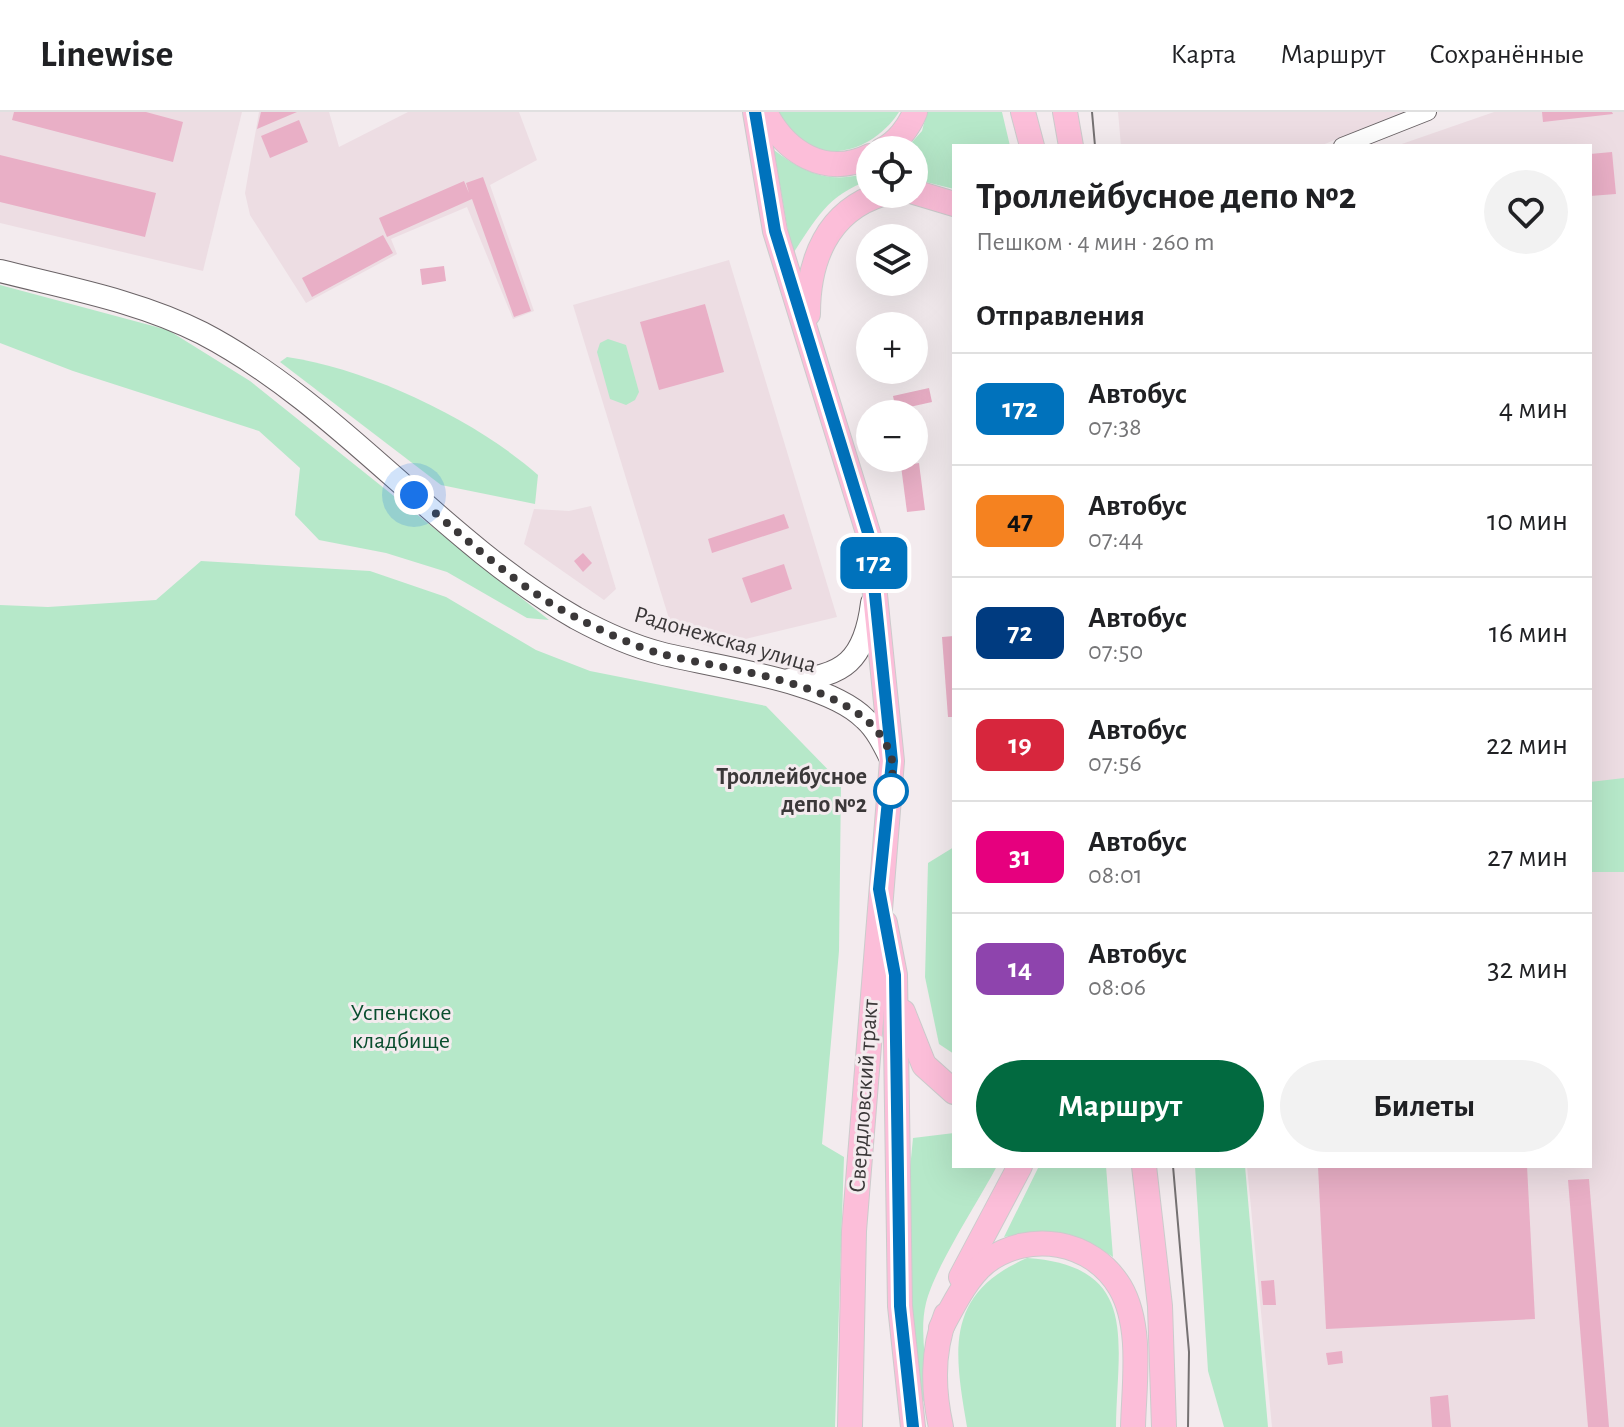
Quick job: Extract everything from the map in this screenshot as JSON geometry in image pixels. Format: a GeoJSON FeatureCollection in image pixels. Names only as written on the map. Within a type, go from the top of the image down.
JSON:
{"type":"FeatureCollection","features":[{"type":"Feature","properties":{"kind":"main road","name":"Свердловский тракт"},"geometry":{"type":"LineString","coordinates":[[755,112],[775,231],[869,536],[892,761],[879,889],[854,1231],[850,1427]]}},
{"type":"Feature","properties":{"kind":"main road"},"geometry":{"type":"LineString","coordinates":[[765,112],[777,136],[799,154],[831,164],[856,159]]}},
{"type":"Feature","properties":{"kind":"main road"},"geometry":{"type":"LineString","coordinates":[[899,136],[915,112]]}},
{"type":"Feature","properties":{"kind":"main road"},"geometry":{"type":"LineString","coordinates":[[1023,112],[1031,144]]}},
{"type":"Feature","properties":{"kind":"main road"},"geometry":{"type":"LineString","coordinates":[[1065,112],[1071,144]]}},
{"type":"Feature","properties":{"kind":"main road"},"geometry":{"type":"LineString","coordinates":[[928,196],[952,203]]}},
{"type":"Feature","properties":{"kind":"main road"},"geometry":{"type":"LineString","coordinates":[[808,342],[808,285],[816,253],[832,226],[856,206]]}},
{"type":"Feature","properties":{"kind":"main road"},"geometry":{"type":"LineString","coordinates":[[879,889],[895,975],[900,1306],[913,1427]]}},
{"type":"Feature","properties":{"kind":"main road","name":"Свердловский тракт"},"geometry":{"type":"LineString","coordinates":[[895,975],[906,1026],[924,1065],[952,1090]]}},
{"type":"Feature","properties":{"kind":"main road"},"geometry":{"type":"LineString","coordinates":[[941,1427],[934,1394],[941,1328],[962,1273],[1019,1168]]}},
{"type":"Feature","properties":{"kind":"main road"},"geometry":{"type":"LineString","coordinates":[[1144,1168],[1160,1306],[1164,1427]]}},
{"type":"Feature","properties":{"kind":"main road"},"geometry":{"type":"LineString","coordinates":[[941,1328],[959,1294],[985,1263],[1020,1244],[1050,1243],[1077,1248],[1103,1265],[1121,1288],[1128,1309],[1134,1353],[1133,1427]]}},
{"type":"Feature","properties":{"kind":"street"},"geometry":{"type":"LineString","coordinates":[[1347,144],[1428,112]]}},
{"type":"Feature","properties":{"kind":"street","name":"Радонежская улица"},"geometry":{"type":"LineString","coordinates":[[0,271],[107,299],[174,320],[205,335],[270,375],[510,574],[578,619],[655,652],[780,681],[830,698],[864,717],[892,761]]}},
{"type":"Feature","properties":{"kind":"street"},"geometry":{"type":"LineString","coordinates":[[780,681],[835,673],[853,660],[869,626],[875,573]]}},
{"type":"Feature","properties":{"kind":"shaded area"},"geometry":{"type":"Polygon","coordinates":[[[0,112],[242,112],[203,271],[0,223],[0,112]]]}},
{"type":"Feature","properties":{"kind":"shaded area"},"geometry":{"type":"Polygon","coordinates":[[[259,112],[329,112],[339,147],[408,112],[519,112],[537,160],[490,185],[534,311],[513,319],[467,207],[391,239],[397,254],[306,303],[250,215],[245,193],[259,112]]]}},
{"type":"Feature","properties":{"kind":"shaded area"},"geometry":{"type":"Polygon","coordinates":[[[1118,112],[1402,112],[1325,144],[1121,144],[1118,112]]]}},
{"type":"Feature","properties":{"kind":"shaded area"},"geometry":{"type":"Polygon","coordinates":[[[1494,112],[1624,112],[1624,1427],[1272,1427],[1247,1168],[1592,1168],[1592,144],[1402,144],[1494,112]]]}},
{"type":"Feature","properties":{"kind":"shaded area"},"geometry":{"type":"Polygon","coordinates":[[[729,260],[837,617],[712,647],[674,635],[573,305],[729,260]]]}},
{"type":"Feature","properties":{"kind":"shaded area"},"geometry":{"type":"Polygon","coordinates":[[[591,506],[616,589],[604,600],[524,544],[534,509],[569,511],[591,506]]]}},
{"type":"Feature","properties":{"kind":"green space"},"geometry":{"type":"Polygon","coordinates":[[[778,112],[899,112],[876,136],[856,136],[855,148],[820,150],[804,143],[790,131],[778,112]]]}},
{"type":"Feature","properties":{"kind":"green space"},"geometry":{"type":"Polygon","coordinates":[[[927,112],[1002,112],[1010,144],[952,144],[952,188],[928,182],[928,136],[918,136],[927,112]]]}},
{"type":"Feature","properties":{"kind":"green space"},"geometry":{"type":"Polygon","coordinates":[[[774,150],[796,165],[819,175],[856,175],[856,186],[824,210],[792,255],[774,150]]]}},
{"type":"Feature","properties":{"kind":"green space"},"geometry":{"type":"Polygon","coordinates":[[[0,285],[168,330],[250,381],[549,620],[527,618],[447,572],[386,553],[319,540],[295,515],[300,468],[259,431],[73,371],[0,343],[0,285]]]}},
{"type":"Feature","properties":{"kind":"green space"},"geometry":{"type":"Polygon","coordinates":[[[608,339],[626,345],[639,392],[635,400],[626,405],[610,399],[597,352],[600,343],[608,339]]]}},
{"type":"Feature","properties":{"kind":"green space"},"geometry":{"type":"Polygon","coordinates":[[[287,357],[319,363],[386,385],[484,435],[538,475],[535,504],[441,485],[280,362],[287,357]]]}},
{"type":"Feature","properties":{"kind":"green space","name":"Успенское кладбище"},"geometry":{"type":"Polygon","coordinates":[[[201,561],[370,571],[446,597],[536,650],[590,671],[766,706],[841,783],[839,951],[822,1144],[844,1157],[835,1427],[0,1427],[0,605],[48,607],[156,600],[201,561]]]}},
{"type":"Feature","properties":{"kind":"green space"},"geometry":{"type":"Polygon","coordinates":[[[1624,778],[1624,872],[1592,872],[1592,782],[1624,778]]]}},
{"type":"Feature","properties":{"kind":"green space"},"geometry":{"type":"Polygon","coordinates":[[[952,848],[952,1053],[939,1044],[925,977],[928,863],[952,848]]]}},
{"type":"Feature","properties":{"kind":"green space"},"geometry":{"type":"Polygon","coordinates":[[[952,1133],[952,1168],[996,1168],[947,1253],[926,1303],[923,1328],[926,1389],[925,1401],[921,1402],[909,1237],[913,1138],[952,1133]]]}},
{"type":"Feature","properties":{"kind":"green space"},"geometry":{"type":"Polygon","coordinates":[[[1038,1168],[1106,1168],[1113,1257],[1085,1241],[1061,1233],[1036,1232],[1004,1237],[1038,1168]]]}},
{"type":"Feature","properties":{"kind":"green space"},"geometry":{"type":"Polygon","coordinates":[[[1195,1168],[1245,1168],[1268,1427],[1224,1427],[1208,1371],[1195,1168]]]}},
{"type":"Feature","properties":{"kind":"green space"},"geometry":{"type":"Polygon","coordinates":[[[1027,1258],[1064,1264],[1089,1276],[1106,1292],[1115,1313],[1118,1338],[1116,1427],[967,1427],[958,1350],[968,1307],[981,1289],[1000,1272],[1027,1258]]]}},
{"type":"Feature","properties":{"kind":"building"},"geometry":{"type":"Polygon","coordinates":[[[14,112],[146,112],[183,122],[173,162],[12,120],[14,112]]]}},
{"type":"Feature","properties":{"kind":"building"},"geometry":{"type":"Polygon","coordinates":[[[261,112],[297,112],[257,129],[261,112]]]}},
{"type":"Feature","properties":{"kind":"building"},"geometry":{"type":"Polygon","coordinates":[[[1542,112],[1612,112],[1613,114],[1543,122],[1542,112]]]}},
{"type":"Feature","properties":{"kind":"building"},"geometry":{"type":"Polygon","coordinates":[[[299,120],[308,142],[270,158],[261,136],[299,120]]]}},
{"type":"Feature","properties":{"kind":"building"},"geometry":{"type":"Polygon","coordinates":[[[1612,152],[1616,194],[1592,196],[1592,154],[1612,152]]]}},
{"type":"Feature","properties":{"kind":"building"},"geometry":{"type":"Polygon","coordinates":[[[0,155],[156,193],[145,237],[0,202],[0,155]]]}},
{"type":"Feature","properties":{"kind":"building"},"geometry":{"type":"Polygon","coordinates":[[[483,177],[531,311],[514,317],[472,199],[387,237],[379,218],[464,181],[469,193],[466,183],[483,177]]]}},
{"type":"Feature","properties":{"kind":"building"},"geometry":{"type":"Polygon","coordinates":[[[383,235],[393,253],[312,297],[302,278],[383,235]]]}},
{"type":"Feature","properties":{"kind":"building"},"geometry":{"type":"Polygon","coordinates":[[[444,266],[446,281],[422,285],[420,269],[444,266]]]}},
{"type":"Feature","properties":{"kind":"building"},"geometry":{"type":"Polygon","coordinates":[[[705,304],[724,372],[659,390],[640,322],[705,304]]]}},
{"type":"Feature","properties":{"kind":"building"},"geometry":{"type":"Polygon","coordinates":[[[929,388],[932,402],[894,400],[893,396],[929,388]]]}},
{"type":"Feature","properties":{"kind":"building"},"geometry":{"type":"Polygon","coordinates":[[[902,472],[920,472],[925,510],[907,512],[902,472]]]}},
{"type":"Feature","properties":{"kind":"building"},"geometry":{"type":"Polygon","coordinates":[[[784,514],[789,528],[712,553],[708,539],[784,514]]]}},
{"type":"Feature","properties":{"kind":"building"},"geometry":{"type":"Polygon","coordinates":[[[583,553],[592,563],[583,572],[574,561],[583,553]]]}},
{"type":"Feature","properties":{"kind":"building"},"geometry":{"type":"Polygon","coordinates":[[[784,564],[792,589],[751,603],[742,578],[784,564]]]}},
{"type":"Feature","properties":{"kind":"building"},"geometry":{"type":"Polygon","coordinates":[[[952,636],[952,717],[948,717],[942,637],[952,636]]]}},
{"type":"Feature","properties":{"kind":"building"},"geometry":{"type":"Polygon","coordinates":[[[1318,1168],[1527,1168],[1535,1319],[1326,1329],[1318,1168]]]}},
{"type":"Feature","properties":{"kind":"building"},"geometry":{"type":"Polygon","coordinates":[[[1589,1179],[1609,1427],[1588,1427],[1568,1180],[1589,1179]]]}},
{"type":"Feature","properties":{"kind":"building"},"geometry":{"type":"Polygon","coordinates":[[[1274,1280],[1276,1305],[1263,1305],[1261,1281],[1274,1280]]]}},
{"type":"Feature","properties":{"kind":"building"},"geometry":{"type":"Polygon","coordinates":[[[1342,1351],[1343,1363],[1328,1365],[1326,1353],[1342,1351]]]}},
{"type":"Feature","properties":{"kind":"building"},"geometry":{"type":"Polygon","coordinates":[[[1448,1395],[1451,1427],[1432,1427],[1430,1397],[1448,1395]]]}},
{"type":"Feature","properties":{"kind":"tram line"},"geometry":{"type":"LineString","coordinates":[[1092,112],[1095,144]]}},
{"type":"Feature","properties":{"kind":"tram line"},"geometry":{"type":"LineString","coordinates":[[1173,1168],[1189,1352],[1188,1427]]}},
{"type":"Feature","properties":{"kind":"bus line","name":"172"},"geometry":{"type":"LineString","coordinates":[[755,112],[775,231],[869,536],[875,573],[892,761],[879,889],[895,975],[900,1306],[913,1427]]}},
{"type":"Feature","properties":{"kind":"place","name":"Троллейбусное депо №2"},"geometry":{"type":"Point","coordinates":[891,791]}},
{"type":"Feature","properties":{"kind":"route"},"geometry":{"type":"LineString","coordinates":[[414,495],[510,574],[578,619],[655,652],[780,681],[830,698],[864,717],[892,761],[891,791]]}}]}
